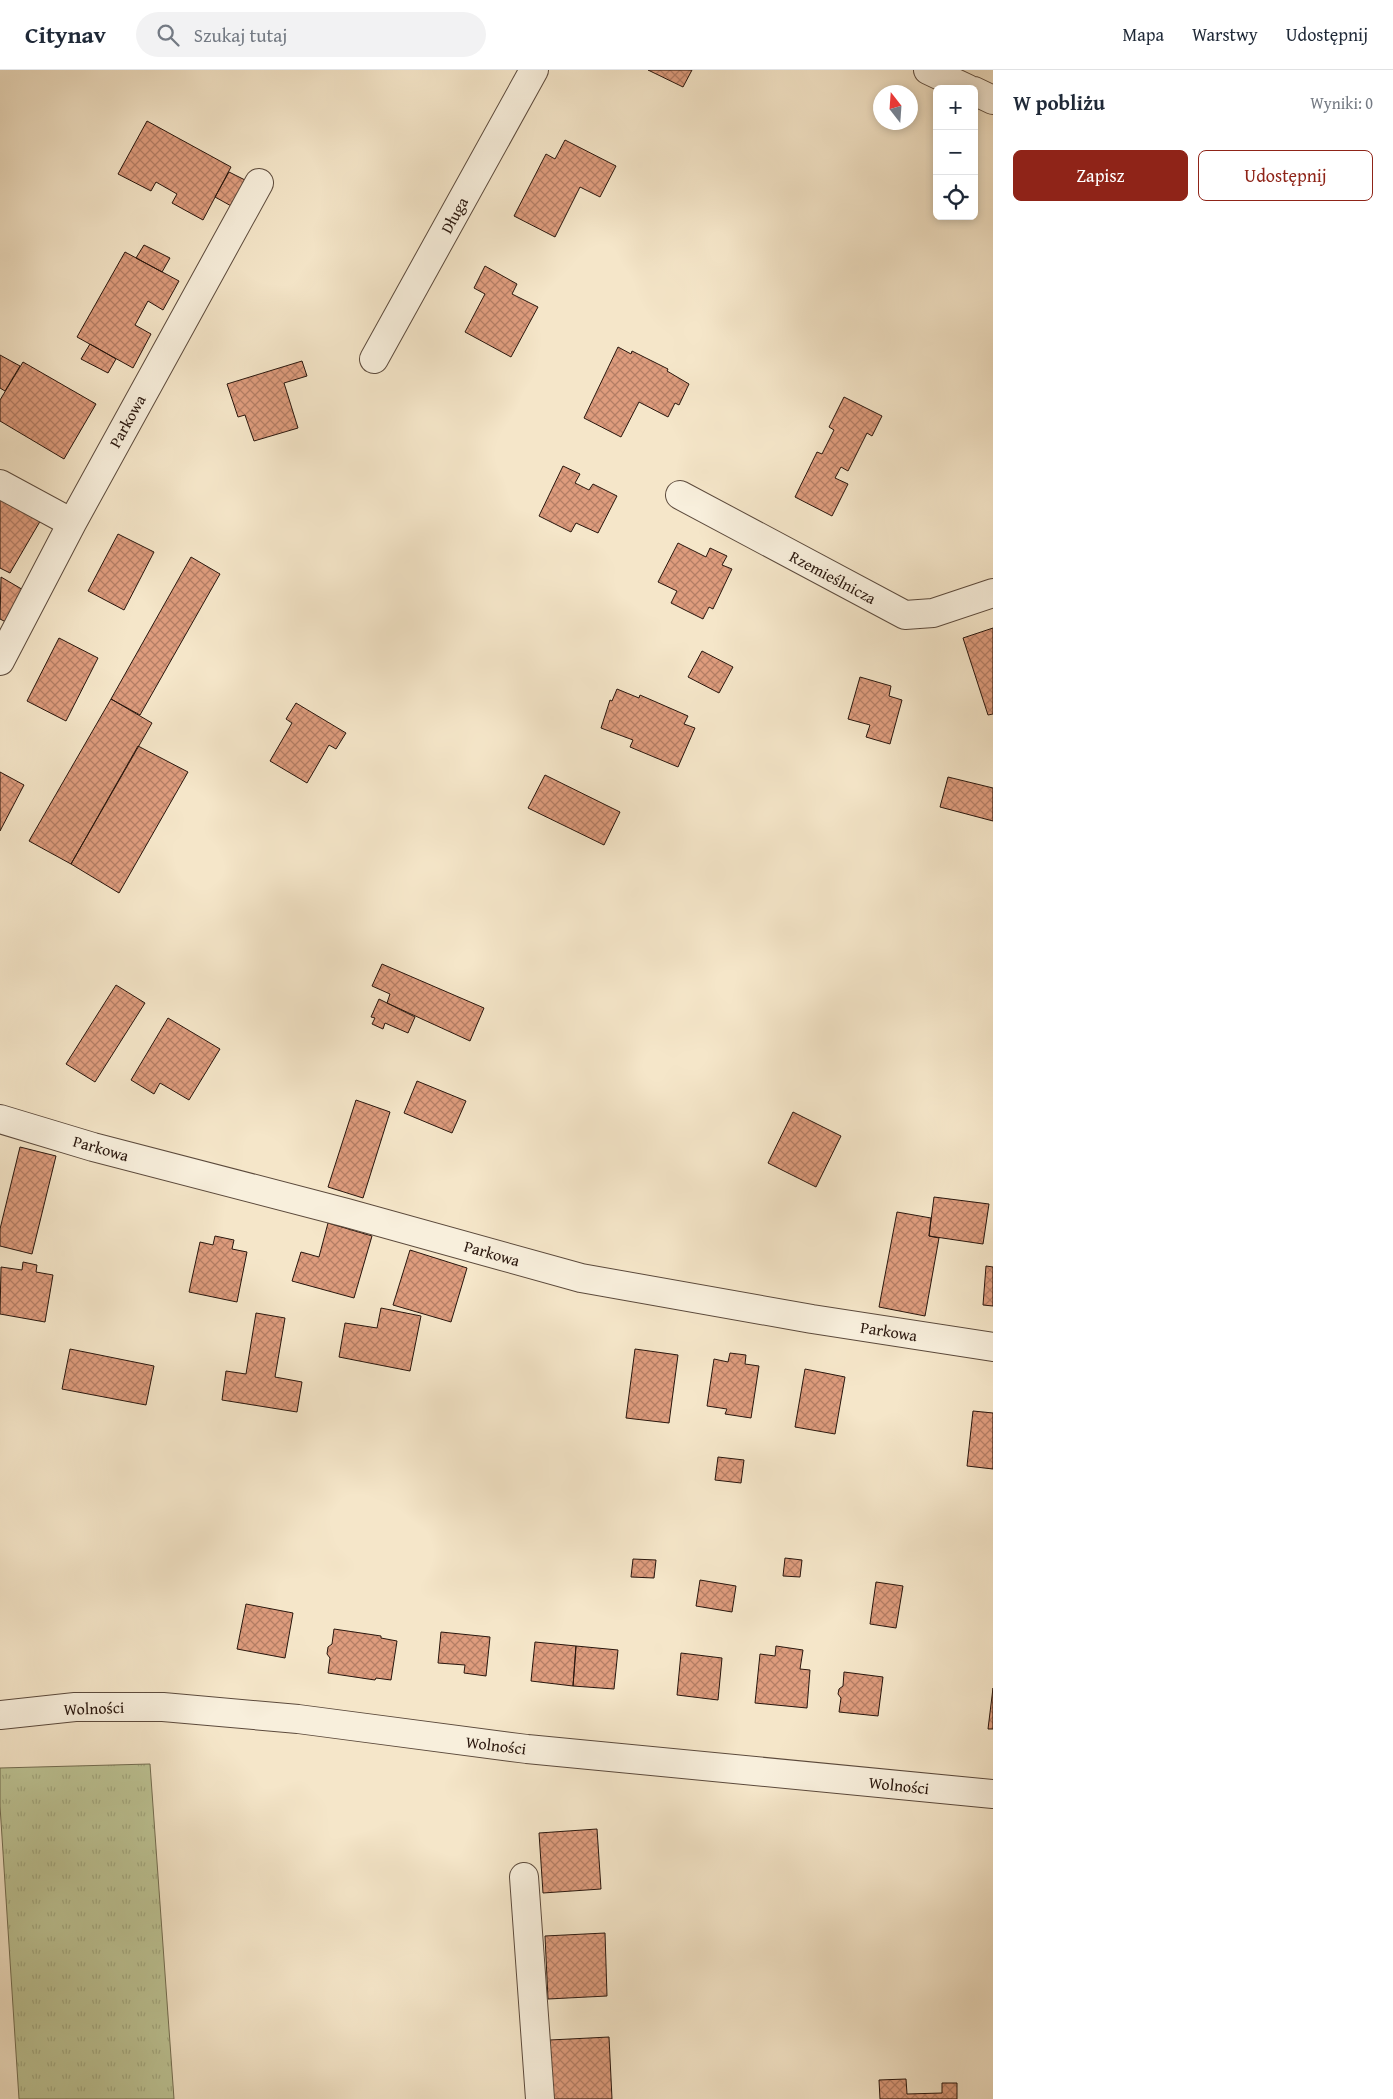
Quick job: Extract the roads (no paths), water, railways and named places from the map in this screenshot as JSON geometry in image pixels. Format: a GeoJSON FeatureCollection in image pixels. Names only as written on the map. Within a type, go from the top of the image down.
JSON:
{"type":"FeatureCollection","features":[{"type":"Feature","properties":{"kind":"street","name":"Długa"},"geometry":{"type":"LineString","coordinates":[[374,359],[534,70]]}},
{"type":"Feature","properties":{"kind":"street"},"geometry":{"type":"LineString","coordinates":[[928,70],[960,85]]}},
{"type":"Feature","properties":{"kind":"street"},"geometry":{"type":"LineString","coordinates":[[978,94],[993,100]]}},
{"type":"Feature","properties":{"kind":"street","name":"Parkowa"},"geometry":{"type":"LineString","coordinates":[[0,661],[72,522],[259,183]]}},
{"type":"Feature","properties":{"kind":"street"},"geometry":{"type":"LineString","coordinates":[[0,484],[72,522]]}},
{"type":"Feature","properties":{"kind":"street","name":"Rzemieślnicza"},"geometry":{"type":"LineString","coordinates":[[680,495],[905,615],[933,613],[993,593]]}},
{"type":"Feature","properties":{"kind":"street","name":"Parkowa"},"geometry":{"type":"LineString","coordinates":[[0,1118],[93,1147],[347,1213],[581,1278],[812,1319],[993,1347]]}},
{"type":"Feature","properties":{"kind":"street","name":"Wolności"},"geometry":{"type":"LineString","coordinates":[[0,1715],[75,1707],[162,1707],[298,1719],[527,1749],[993,1794]]}},
{"type":"Feature","properties":{"kind":"street"},"geometry":{"type":"LineString","coordinates":[[524,1877],[540,2099]]}}]}
